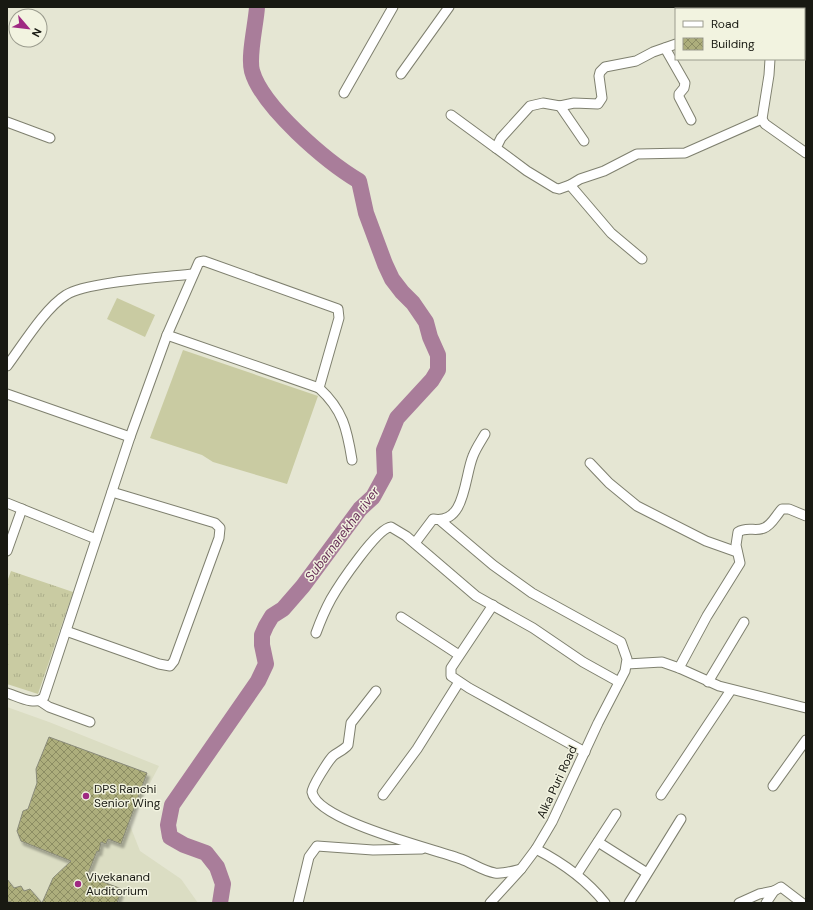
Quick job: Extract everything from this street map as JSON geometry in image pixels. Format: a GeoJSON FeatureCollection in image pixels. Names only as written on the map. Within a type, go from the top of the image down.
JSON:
{"type":"FeatureCollection","features":[{"type":"Feature","properties":{"kind":"street"},"geometry":{"type":"LineString","coordinates":[[344,93],[393,7]]}},
{"type":"Feature","properties":{"kind":"street"},"geometry":{"type":"LineString","coordinates":[[401,74],[449,7]]}},
{"type":"Feature","properties":{"kind":"street"},"geometry":{"type":"LineString","coordinates":[[496,148],[501,138],[530,106],[543,104],[560,106],[574,103],[598,104],[602,98],[599,76],[605,67],[636,61],[675,44]]}},
{"type":"Feature","properties":{"kind":"street"},"geometry":{"type":"LineString","coordinates":[[665,48],[685,83],[679,97],[691,120]]}},
{"type":"Feature","properties":{"kind":"street"},"geometry":{"type":"LineString","coordinates":[[770,60],[770,75],[762,119],[765,124],[806,153]]}},
{"type":"Feature","properties":{"kind":"street"},"geometry":{"type":"LineString","coordinates":[[560,106],[584,141]]}},
{"type":"Feature","properties":{"kind":"street"},"geometry":{"type":"LineString","coordinates":[[451,115],[527,171],[560,189],[580,179],[604,171],[637,154],[685,153],[762,119]]}},
{"type":"Feature","properties":{"kind":"street"},"geometry":{"type":"LineString","coordinates":[[7,122],[50,138]]}},
{"type":"Feature","properties":{"kind":"street"},"geometry":{"type":"LineString","coordinates":[[570,185],[606,228],[642,259]]}},
{"type":"Feature","properties":{"kind":"street"},"geometry":{"type":"LineString","coordinates":[[7,693],[33,702],[40,701],[44,697],[130,437],[167,335],[199,262],[204,261],[338,309],[339,318],[320,388]]}},
{"type":"Feature","properties":{"kind":"street"},"geometry":{"type":"LineString","coordinates":[[7,366],[42,320],[66,294],[79,289],[98,286],[193,274]]}},
{"type":"Feature","properties":{"kind":"street"},"geometry":{"type":"LineString","coordinates":[[167,335],[320,388],[331,399],[343,419],[349,438],[352,460]]}},
{"type":"Feature","properties":{"kind":"street"},"geometry":{"type":"LineString","coordinates":[[7,394],[130,437]]}},
{"type":"Feature","properties":{"kind":"street"},"geometry":{"type":"LineString","coordinates":[[441,521],[452,516],[457,509],[463,494],[472,457],[485,434]]}},
{"type":"Feature","properties":{"kind":"street"},"geometry":{"type":"LineString","coordinates":[[590,463],[613,487],[637,506],[706,541],[737,552]]}},
{"type":"Feature","properties":{"kind":"street"},"geometry":{"type":"LineString","coordinates":[[66,631],[159,664],[170,666],[174,661],[219,538],[220,528],[215,523],[112,492]]}},
{"type":"Feature","properties":{"kind":"street"},"geometry":{"type":"LineString","coordinates":[[7,503],[96,539]]}},
{"type":"Feature","properties":{"kind":"street"},"geometry":{"type":"LineString","coordinates":[[7,552],[22,509]]}},
{"type":"Feature","properties":{"kind":"street"},"geometry":{"type":"LineString","coordinates":[[679,668],[707,616],[740,562],[737,552],[736,538],[740,530],[760,530],[766,527],[782,509],[789,509],[806,516]]}},
{"type":"Feature","properties":{"kind":"street"},"geometry":{"type":"LineString","coordinates":[[415,543],[433,519],[441,521],[493,565],[532,593],[622,642],[627,662],[655,661],[679,668],[708,682],[731,690],[806,708]]}},
{"type":"Feature","properties":{"kind":"street"},"geometry":{"type":"LineString","coordinates":[[316,634],[332,597],[362,553],[383,529],[387,527],[395,528],[415,543],[476,596],[533,628],[588,665],[619,682]]}},
{"type":"Feature","properties":{"kind":"street"},"geometry":{"type":"LineString","coordinates":[[493,605],[459,655],[450,671],[451,676],[459,682],[585,752]]}},
{"type":"Feature","properties":{"kind":"street"},"geometry":{"type":"LineString","coordinates":[[401,617],[459,655]]}},
{"type":"Feature","properties":{"kind":"street"},"geometry":{"type":"LineString","coordinates":[[708,682],[744,622]]}},
{"type":"Feature","properties":{"kind":"street","name":"Alka Puri Road"},"geometry":{"type":"LineString","coordinates":[[490,903],[522,869],[536,849],[558,810],[619,682],[627,662]]}},
{"type":"Feature","properties":{"kind":"street"},"geometry":{"type":"LineString","coordinates":[[383,795],[417,749],[459,682]]}},
{"type":"Feature","properties":{"kind":"street"},"geometry":{"type":"LineString","coordinates":[[661,795],[731,690]]}},
{"type":"Feature","properties":{"kind":"street"},"geometry":{"type":"LineString","coordinates":[[376,691],[351,723],[348,745],[332,757],[313,784],[312,793],[321,805],[345,819],[398,839],[462,859],[493,873],[504,873],[522,869]]}},
{"type":"Feature","properties":{"kind":"street"},"geometry":{"type":"LineString","coordinates":[[40,701],[49,707],[90,722]]}},
{"type":"Feature","properties":{"kind":"street"},"geometry":{"type":"LineString","coordinates":[[773,786],[806,740]]}},
{"type":"Feature","properties":{"kind":"street"},"geometry":{"type":"LineString","coordinates":[[577,874],[616,814]]}},
{"type":"Feature","properties":{"kind":"street"},"geometry":{"type":"LineString","coordinates":[[629,903],[681,819]]}},
{"type":"Feature","properties":{"kind":"street"},"geometry":{"type":"LineString","coordinates":[[598,842],[647,873]]}},
{"type":"Feature","properties":{"kind":"street"},"geometry":{"type":"LineString","coordinates":[[298,903],[309,857],[317,846],[373,850],[429,849]]}},
{"type":"Feature","properties":{"kind":"street"},"geometry":{"type":"LineString","coordinates":[[536,849],[555,859],[577,874],[605,903]]}},
{"type":"Feature","properties":{"kind":"street"},"geometry":{"type":"LineString","coordinates":[[766,903],[778,887],[783,888],[802,903]]}},
{"type":"Feature","properties":{"kind":"street"},"geometry":{"type":"LineString","coordinates":[[739,903],[759,894],[774,891]]}},
{"type":"Feature","properties":{"kind":"street"},"geometry":{"type":"LineString","coordinates":[[592,903],[597,894]]}},
{"type":"Feature","properties":{"kind":"shaded area"},"geometry":{"type":"Polygon","coordinates":[[[7,707],[49,722],[159,766],[129,823],[140,851],[181,879],[198,903],[7,903],[7,707]]]}},
{"type":"Feature","properties":{"kind":"green space"},"geometry":{"type":"Polygon","coordinates":[[[117,298],[155,315],[145,337],[107,319],[117,298]]]}},
{"type":"Feature","properties":{"kind":"green space"},"geometry":{"type":"Polygon","coordinates":[[[183,350],[318,396],[287,484],[213,462],[202,455],[150,438],[183,350]]]}},
{"type":"Feature","properties":{"kind":"green space"},"geometry":{"type":"Polygon","coordinates":[[[11,571],[73,592],[38,694],[7,684],[7,582],[11,571]]]}},
{"type":"Feature","properties":{"kind":"building","name":"DPS Ranchi Senior Wing"},"geometry":{"type":"Polygon","coordinates":[[[49,737],[147,773],[121,844],[108,839],[106,844],[101,842],[99,852],[97,851],[87,876],[122,889],[117,903],[42,903],[53,878],[71,861],[21,841],[17,831],[23,811],[28,809],[37,783],[36,769],[49,737]]]}},
{"type":"Feature","properties":{"kind":"building"},"geometry":{"type":"Polygon","coordinates":[[[7,879],[14,888],[21,886],[24,891],[30,889],[42,903],[14,903],[7,901],[7,879]]]}},
{"type":"Feature","properties":{"kind":"waterway","name":"Subarnarekha river"},"geometry":{"type":"LineString","coordinates":[[220,903],[223,884],[217,867],[206,853],[184,845],[170,837],[168,825],[172,805],[258,681],[266,664],[262,645],[262,635],[272,616],[283,609],[303,586],[360,509],[373,497],[385,475],[384,450],[397,418],[432,380],[438,370],[438,355],[430,337],[426,322],[413,303],[392,279],[385,264],[366,213],[359,181],[330,161],[297,132],[268,101],[258,85],[251,65],[257,7]]}},
{"type":"Feature","properties":{"kind":"place","name":"DPS Ranchi Senior Wing"},"geometry":{"type":"Point","coordinates":[86,796]}},
{"type":"Feature","properties":{"kind":"place","name":"Vivekanand Auditorium"},"geometry":{"type":"Point","coordinates":[78,884]}}]}
